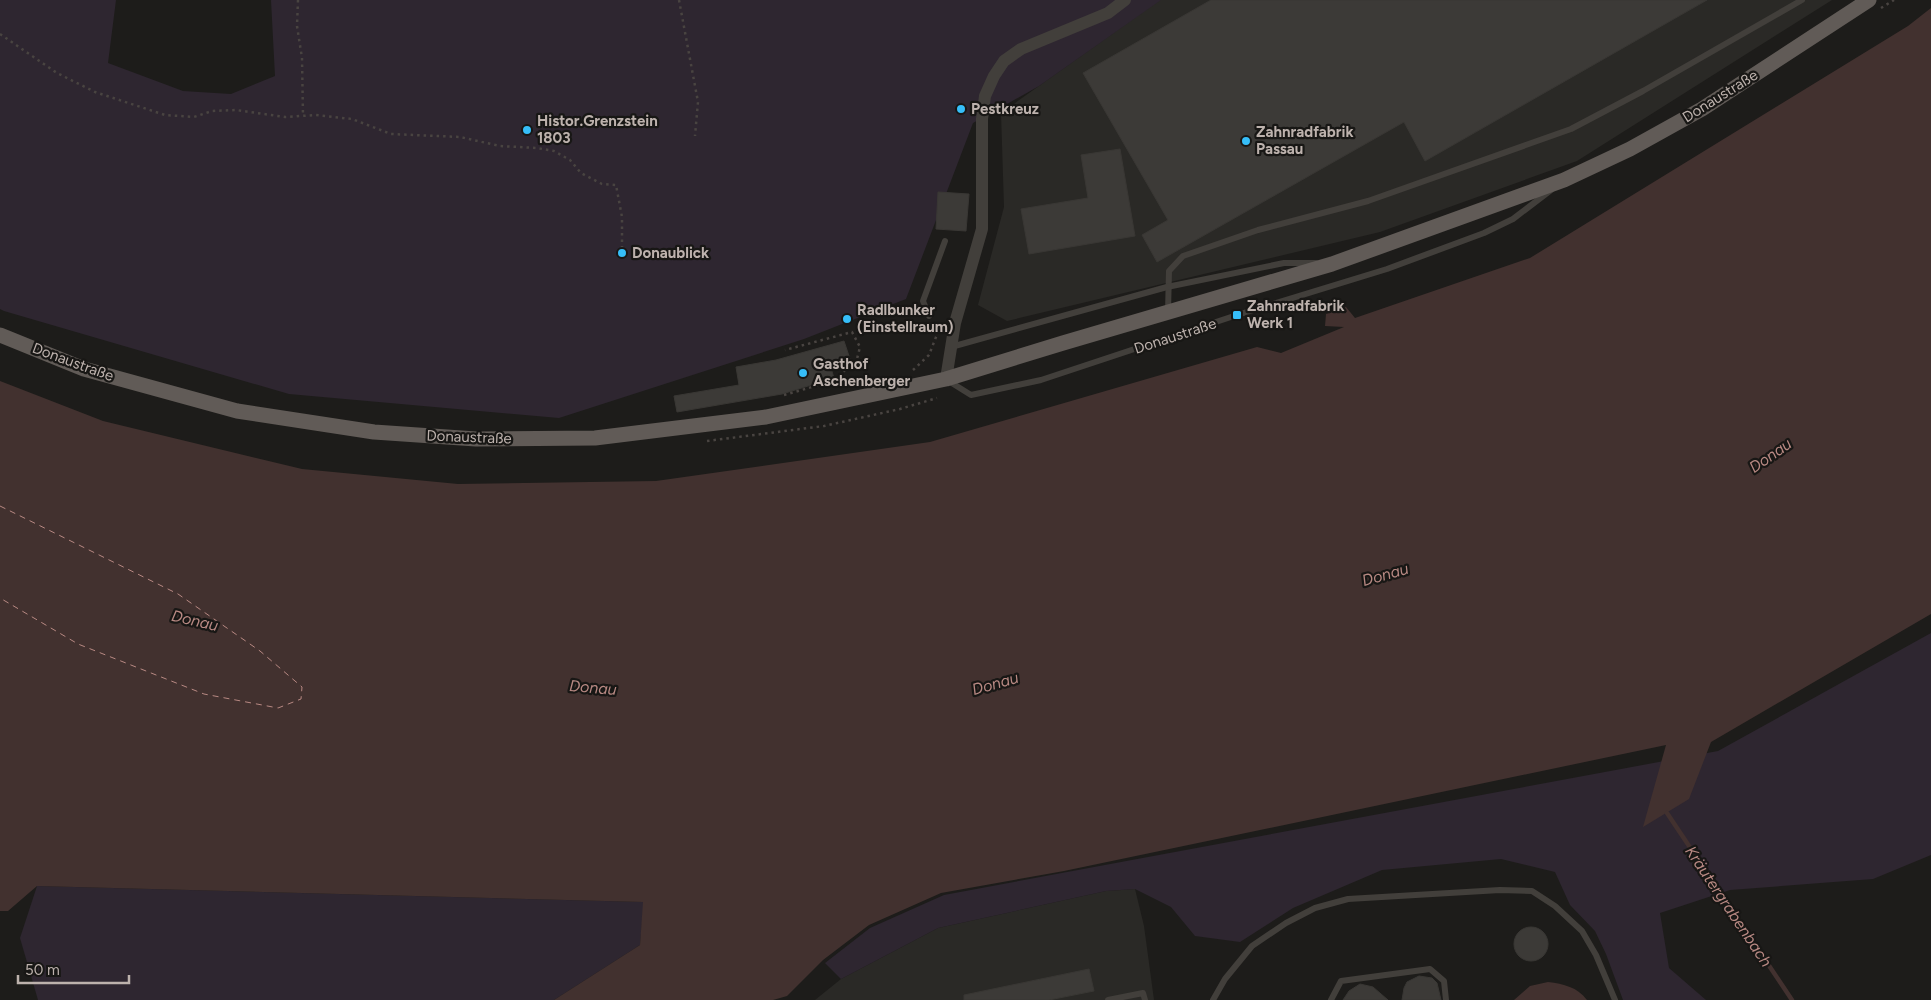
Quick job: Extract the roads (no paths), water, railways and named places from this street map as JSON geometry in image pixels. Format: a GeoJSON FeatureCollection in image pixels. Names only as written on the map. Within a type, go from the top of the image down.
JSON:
{"type":"FeatureCollection","features":[{"type":"Feature","properties":{"kind":"main road","name":"Donaustraße"},"geometry":{"type":"LineString","coordinates":[[0,335],[84,369],[237,411],[374,432],[476,439],[595,438],[766,417],[946,379],[1332,264],[1564,180],[1630,149],[1702,109],[1869,0]]}},
{"type":"Feature","properties":{"kind":"street"},"geometry":{"type":"LineString","coordinates":[[946,379],[955,323],[982,229],[982,119],[985,96],[994,76],[1004,61],[1021,49],[1108,13],[1125,0]]}},
{"type":"Feature","properties":{"kind":"lane"},"geometry":{"type":"LineString","coordinates":[[1168,312],[1167,288],[1169,271],[1183,256],[1258,230],[1368,201],[1571,128],[1643,91],[1802,0]]}},
{"type":"Feature","properties":{"kind":"lane","name":"Donaustraße"},"geometry":{"type":"LineString","coordinates":[[946,379],[971,395],[1041,380],[1237,315],[1387,269],[1484,234],[1513,220],[1564,180]]}},
{"type":"Feature","properties":{"kind":"lane"},"geometry":{"type":"LineString","coordinates":[[930,316],[923,300],[945,241]]}},
{"type":"Feature","properties":{"kind":"lane"},"geometry":{"type":"LineString","coordinates":[[950,348],[1167,288],[1284,263],[1332,264]]}},
{"type":"Feature","properties":{"kind":"lane"},"geometry":{"type":"LineString","coordinates":[[1213,1000],[1224,979],[1252,946],[1286,923],[1315,908],[1348,899],[1500,890],[1532,891],[1555,906],[1582,931],[1596,955],[1615,1000]]}},
{"type":"Feature","properties":{"kind":"lane"},"geometry":{"type":"LineString","coordinates":[[1331,1000],[1341,981],[1430,969],[1444,981],[1446,1000]]}},
{"type":"Feature","properties":{"kind":"lane"},"geometry":{"type":"LineString","coordinates":[[1108,1000],[1144,993],[1145,1000]]}},
{"type":"Feature","properties":{"kind":"water","name":"Donau"},"geometry":{"type":"Polygon","coordinates":[[[1931,8],[1931,614],[1711,742],[1689,799],[1643,827],[1666,745],[1064,871],[941,893],[869,925],[823,960],[787,996],[773,1000],[554,1000],[640,945],[643,902],[37,886],[8,911],[0,911],[0,381],[103,421],[302,469],[458,484],[656,481],[930,442],[1257,347],[1281,353],[1344,327],[1325,326],[1326,314],[1346,307],[1355,318],[1530,258],[1908,26],[1931,8]]]}},
{"type":"Feature","properties":{"kind":"water"},"geometry":{"type":"Polygon","coordinates":[[[1548,982],[1570,987],[1587,1000],[1514,1000],[1530,986],[1548,982]]]}},
{"type":"Feature","properties":{"kind":"waterway","name":"Kräutergrabenbach"},"geometry":{"type":"LineString","coordinates":[[1667,813],[1792,1000]]}},
{"type":"Feature","properties":{"kind":"place","name":"Pestkreuz"},"geometry":{"type":"Point","coordinates":[961,109]}},
{"type":"Feature","properties":{"kind":"place","name":"Histor.Grenzstein 1803"},"geometry":{"type":"Point","coordinates":[527,130]}},
{"type":"Feature","properties":{"kind":"place","name":"Zahnradfabrik Passau"},"geometry":{"type":"Point","coordinates":[1246,141]}},
{"type":"Feature","properties":{"kind":"place","name":"Donaublick"},"geometry":{"type":"Point","coordinates":[622,253]}},
{"type":"Feature","properties":{"kind":"place","name":"Zahnradfabrik Werk 1"},"geometry":{"type":"Point","coordinates":[1237,315]}},
{"type":"Feature","properties":{"kind":"place","name":"Radlbunker (Einstellraum)"},"geometry":{"type":"Point","coordinates":[847,319]}},
{"type":"Feature","properties":{"kind":"place","name":"Gasthof Aschenberger"},"geometry":{"type":"Point","coordinates":[803,373]}}]}
